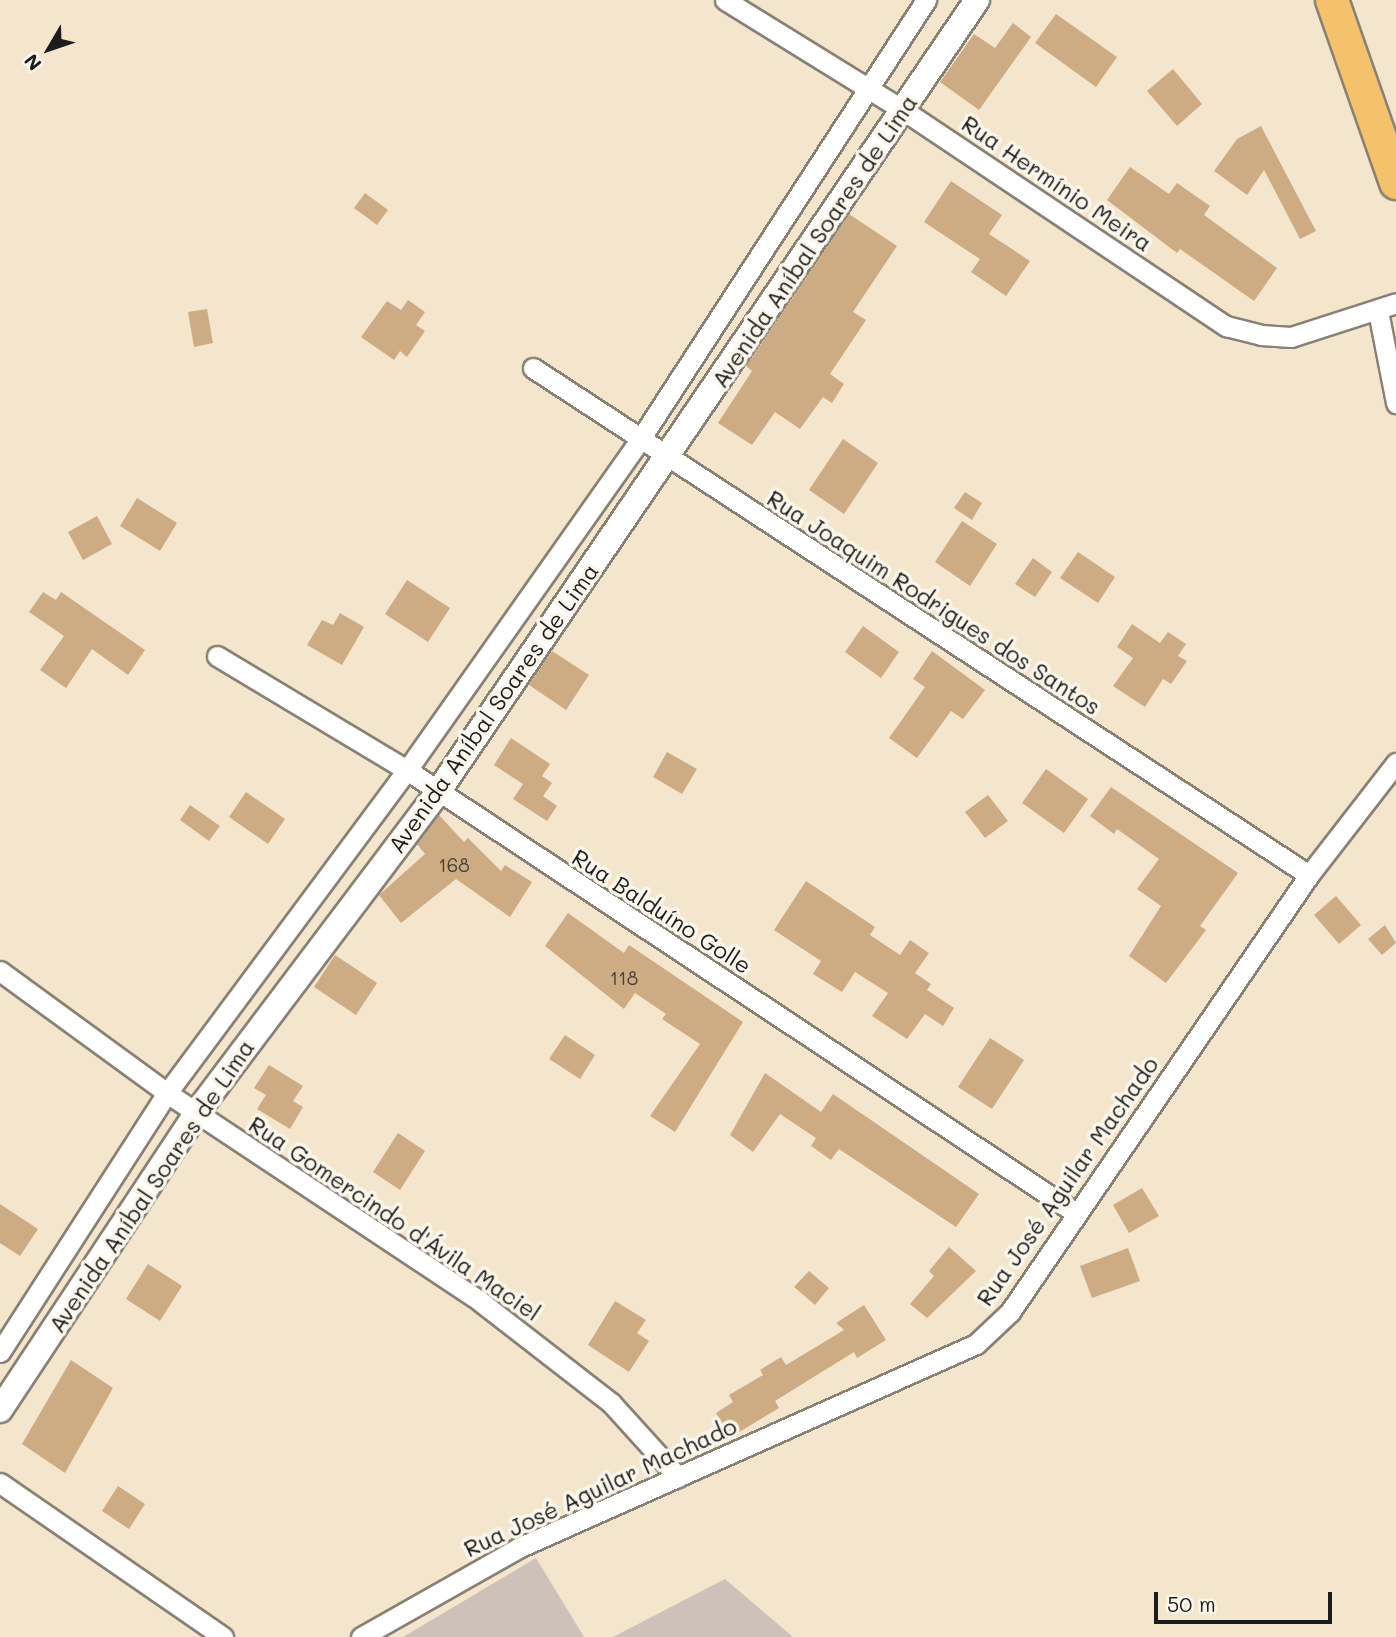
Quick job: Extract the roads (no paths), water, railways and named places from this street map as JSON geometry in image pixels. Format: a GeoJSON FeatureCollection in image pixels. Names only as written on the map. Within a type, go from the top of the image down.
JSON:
{"type":"FeatureCollection","features":[{"type":"Feature","properties":{"kind":"main road"},"geometry":{"type":"LineString","coordinates":[[1332,0],[1396,183]]}},
{"type":"Feature","properties":{"kind":"street","name":"Rua Hermínio Meira"},"geometry":{"type":"LineString","coordinates":[[725,0],[869,92],[904,110],[1227,326],[1261,335],[1291,337],[1387,307],[1396,403]]}},
{"type":"Feature","properties":{"kind":"street","name":"Avenida Aníbal Soares de Lima"},"geometry":{"type":"LineString","coordinates":[[0,1352],[167,1093],[407,770],[641,438],[869,92],[926,0]]}},
{"type":"Feature","properties":{"kind":"street","name":"Avenida Aníbal Soares de Lima"},"geometry":{"type":"LineString","coordinates":[[0,1410],[197,1112],[438,792],[977,0]]}},
{"type":"Feature","properties":{"kind":"street","name":"Rua Joaquim Rodrigues dos Santos"},"geometry":{"type":"LineString","coordinates":[[533,368],[1309,875]]}},
{"type":"Feature","properties":{"kind":"street","name":"Rua Balduíno Golle"},"geometry":{"type":"LineString","coordinates":[[217,656],[407,770],[1076,1213]]}},
{"type":"Feature","properties":{"kind":"street","name":"Rua José Aguilar Machado"},"geometry":{"type":"LineString","coordinates":[[361,1637],[518,1548],[975,1344],[1010,1312],[1309,875],[1396,763]]}},
{"type":"Feature","properties":{"kind":"street","name":"Rua Gomercindo d'Ávila Maciel"},"geometry":{"type":"LineString","coordinates":[[0,971],[167,1093],[481,1302],[611,1403],[678,1477]]}},
{"type":"Feature","properties":{"kind":"street"},"geometry":{"type":"LineString","coordinates":[[0,1483],[223,1637]]}}]}
